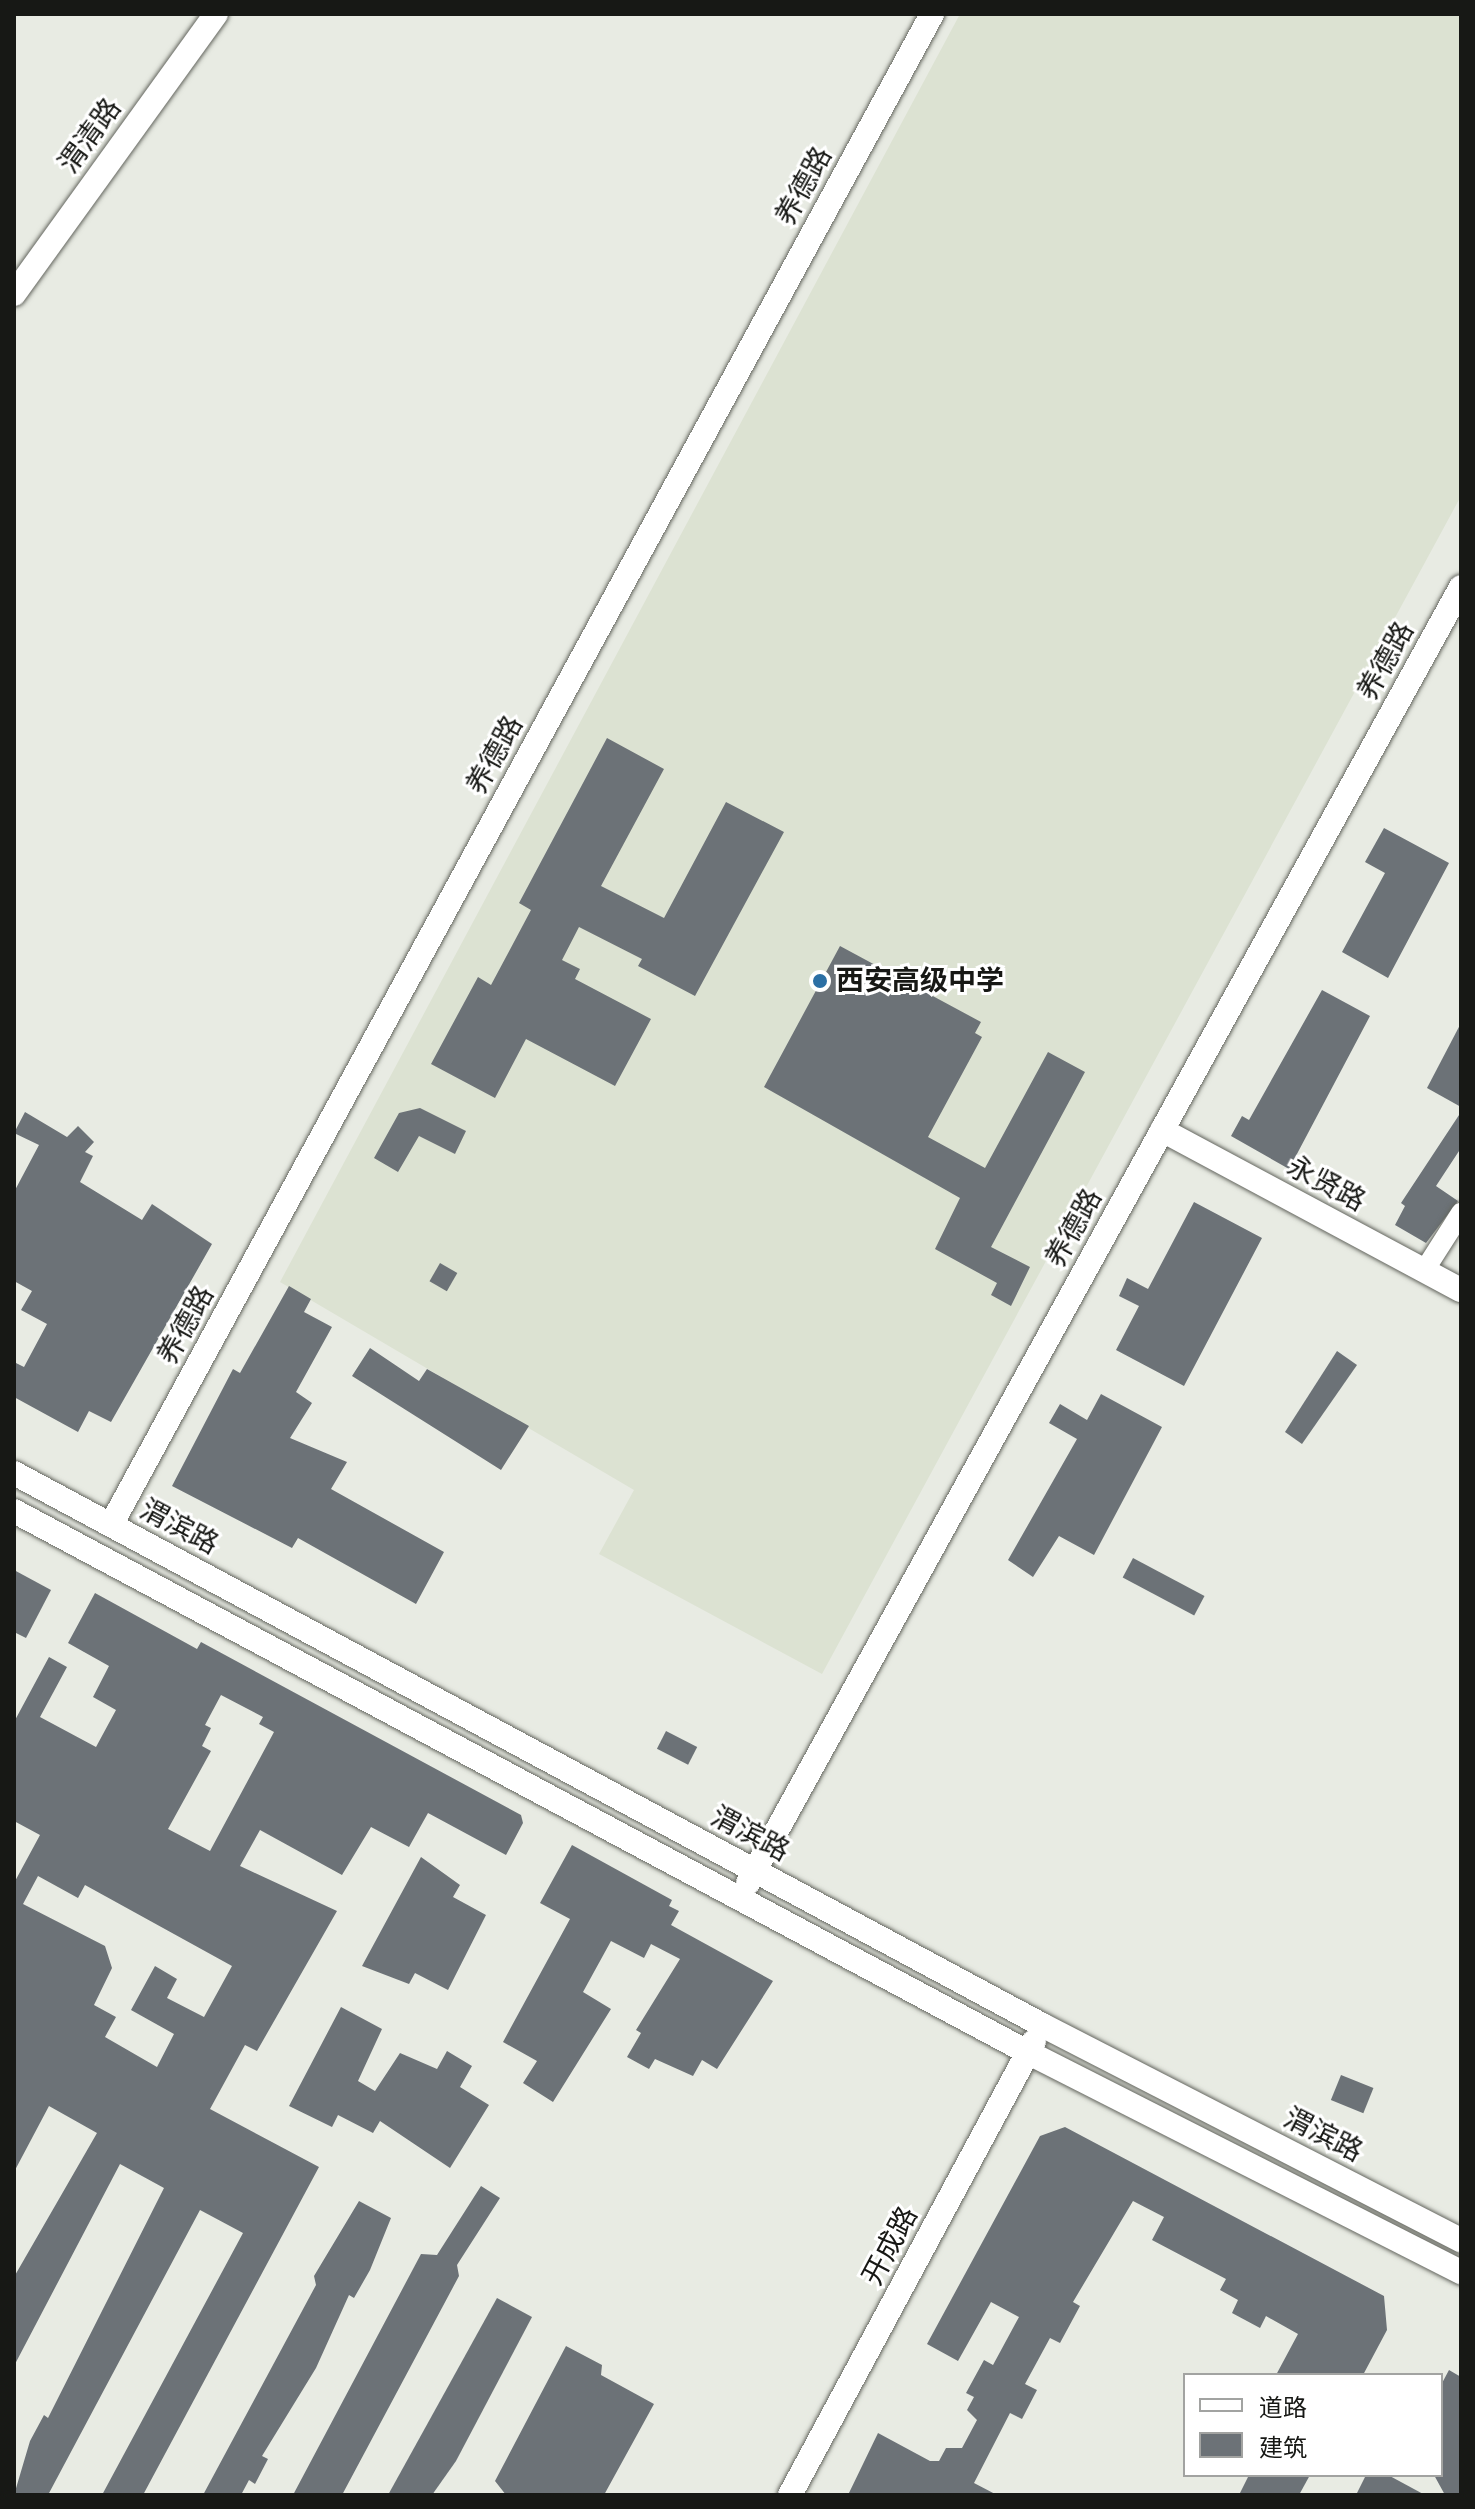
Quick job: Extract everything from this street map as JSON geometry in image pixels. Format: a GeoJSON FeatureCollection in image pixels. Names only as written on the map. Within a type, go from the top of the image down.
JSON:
{"type":"FeatureCollection","features":[{"type":"Feature","properties":{"kind":"street","name":"渭清路"},"geometry":{"type":"LineString","coordinates":[[14,294],[216,14]]}},
{"type":"Feature","properties":{"kind":"street","name":"养德路"},"geometry":{"type":"LineString","coordinates":[[111,1525],[932,14]]}},
{"type":"Feature","properties":{"kind":"street","name":"养德路"},"geometry":{"type":"LineString","coordinates":[[740,1899],[1461,587]]}},
{"type":"Feature","properties":{"kind":"street","name":"永贤路"},"geometry":{"type":"LineString","coordinates":[[1162,1130],[1461,1290]]}},
{"type":"Feature","properties":{"kind":"street"},"geometry":{"type":"LineString","coordinates":[[1424,1271],[1461,1213]]}},
{"type":"Feature","properties":{"kind":"street","name":"渭滨路"},"geometry":{"type":"LineString","coordinates":[[14,1473],[1042,2025],[1461,2240]]}},
{"type":"Feature","properties":{"kind":"street"},"geometry":{"type":"LineString","coordinates":[[14,1511],[1027,2052],[1461,2272]]}},
{"type":"Feature","properties":{"kind":"street","name":"开成路"},"geometry":{"type":"LineString","coordinates":[[790,2495],[1042,2025]]}},
{"type":"Feature","properties":{"kind":"shaded area","name":"西安高级中学"},"geometry":{"type":"Polygon","coordinates":[[[960,14],[1461,14],[1461,496],[822,1674],[599,1554],[634,1490],[280,1282],[960,14]]]}},
{"type":"Feature","properties":{"kind":"building"},"geometry":{"type":"Polygon","coordinates":[[[607,738],[664,769],[601,886],[664,918],[726,802],[784,832],[695,996],[638,966],[642,959],[579,927],[562,960],[580,969],[575,979],[651,1019],[615,1086],[526,1039],[495,1098],[431,1064],[478,977],[491,985],[531,910],[519,903],[607,738]]]}},
{"type":"Feature","properties":{"kind":"building"},"geometry":{"type":"Polygon","coordinates":[[[1384,828],[1449,863],[1388,978],[1342,952],[1385,873],[1365,862],[1384,828]]]}},
{"type":"Feature","properties":{"kind":"building"},"geometry":{"type":"Polygon","coordinates":[[[840,946],[981,1022],[975,1033],[982,1037],[928,1137],[985,1168],[1048,1052],[1085,1072],[991,1247],[1030,1267],[1011,1306],[991,1295],[997,1283],[935,1249],[960,1198],[764,1087],[840,946]]]}},
{"type":"Feature","properties":{"kind":"building"},"geometry":{"type":"Polygon","coordinates":[[[1322,990],[1370,1016],[1289,1169],[1231,1136],[1242,1116],[1249,1120],[1322,990]]]}},
{"type":"Feature","properties":{"kind":"building"},"geometry":{"type":"Polygon","coordinates":[[[1461,1023],[1461,1107],[1427,1088],[1461,1023]]]}},
{"type":"Feature","properties":{"kind":"building"},"geometry":{"type":"Polygon","coordinates":[[[420,1108],[466,1131],[455,1154],[419,1136],[398,1172],[374,1158],[399,1113],[420,1108]]]}},
{"type":"Feature","properties":{"kind":"building"},"geometry":{"type":"Polygon","coordinates":[[[25,1112],[67,1137],[78,1126],[94,1142],[85,1152],[93,1156],[80,1182],[142,1220],[152,1204],[212,1244],[111,1422],[89,1411],[78,1432],[14,1397],[14,1362],[24,1367],[47,1324],[21,1310],[32,1291],[14,1281],[14,1192],[39,1145],[14,1133],[25,1112]]]}},
{"type":"Feature","properties":{"kind":"building"},"geometry":{"type":"Polygon","coordinates":[[[1461,1112],[1461,1148],[1436,1186],[1458,1201],[1426,1243],[1395,1225],[1405,1206],[1401,1203],[1461,1112]]]}},
{"type":"Feature","properties":{"kind":"building"},"geometry":{"type":"Polygon","coordinates":[[[1194,1202],[1262,1238],[1184,1386],[1116,1350],[1139,1306],[1119,1296],[1127,1278],[1148,1289],[1194,1202]]]}},
{"type":"Feature","properties":{"kind":"building"},"geometry":{"type":"Polygon","coordinates":[[[440,1263],[457,1273],[447,1291],[430,1281],[440,1263]]]}},
{"type":"Feature","properties":{"kind":"building"},"geometry":{"type":"Polygon","coordinates":[[[289,1286],[311,1299],[304,1312],[332,1327],[296,1392],[312,1403],[290,1438],[347,1462],[331,1489],[444,1552],[416,1604],[298,1538],[292,1548],[172,1486],[233,1369],[240,1373],[289,1286]]]}},
{"type":"Feature","properties":{"kind":"building"},"geometry":{"type":"Polygon","coordinates":[[[370,1348],[419,1381],[427,1369],[529,1426],[501,1470],[352,1376],[370,1348]]]}},
{"type":"Feature","properties":{"kind":"building"},"geometry":{"type":"Polygon","coordinates":[[[1337,1351],[1357,1365],[1302,1444],[1285,1432],[1337,1351]]]}},
{"type":"Feature","properties":{"kind":"building"},"geometry":{"type":"Polygon","coordinates":[[[1101,1394],[1162,1427],[1094,1555],[1059,1536],[1033,1577],[1008,1560],[1077,1439],[1049,1423],[1060,1404],[1087,1420],[1101,1394]]]}},
{"type":"Feature","properties":{"kind":"building"},"geometry":{"type":"Polygon","coordinates":[[[1133,1558],[1205,1596],[1194,1615],[1123,1577],[1133,1558]]]}},
{"type":"Feature","properties":{"kind":"building"},"geometry":{"type":"Polygon","coordinates":[[[14,1570],[51,1590],[26,1638],[14,1632],[14,1570]]]}},
{"type":"Feature","properties":{"kind":"building"},"geometry":{"type":"Polygon","coordinates":[[[95,1593],[197,1649],[201,1642],[521,1815],[523,1823],[506,1855],[428,1813],[409,1847],[371,1827],[342,1875],[260,1830],[240,1866],[337,1911],[257,2051],[245,2045],[210,2109],[319,2167],[143,2495],[102,2495],[243,2233],[200,2210],[48,2495],[14,2495],[30,2441],[44,2415],[48,2418],[164,2188],[120,2164],[14,2366],[14,2277],[97,2133],[49,2106],[14,2172],[14,1883],[40,1835],[14,1821],[14,1722],[49,1657],[67,1667],[40,1717],[96,1747],[116,1710],[93,1697],[109,1666],[68,1643],[95,1593]],[[221,1695],[205,1725],[211,1728],[202,1746],[211,1751],[168,1829],[210,1851],[274,1732],[259,1724],[263,1717],[221,1695]],[[38,1876],[23,1904],[105,1946],[112,1968],[94,2005],[116,2017],[105,2037],[157,2067],[174,2034],[131,2010],[155,1966],[177,1979],[167,1998],[204,2017],[232,1966],[85,1885],[78,1898],[38,1876]]]}},
{"type":"Feature","properties":{"kind":"building"},"geometry":{"type":"Polygon","coordinates":[[[666,1731],[697,1747],[688,1765],[657,1749],[666,1731]]]}},
{"type":"Feature","properties":{"kind":"building"},"geometry":{"type":"Polygon","coordinates":[[[572,1845],[672,1900],[669,1906],[679,1911],[671,1925],[773,1981],[717,2069],[702,2060],[693,2076],[655,2059],[649,2069],[627,2057],[641,2033],[636,2030],[680,1959],[651,1944],[644,1958],[611,1941],[583,1992],[611,2009],[553,2102],[523,2083],[537,2061],[503,2042],[570,1919],[540,1903],[572,1845]]]}},
{"type":"Feature","properties":{"kind":"building"},"geometry":{"type":"Polygon","coordinates":[[[421,1857],[460,1885],[453,1897],[486,1915],[448,1990],[415,1973],[409,1984],[362,1966],[421,1857]]]}},
{"type":"Feature","properties":{"kind":"building"},"geometry":{"type":"Polygon","coordinates":[[[341,2007],[382,2029],[358,2081],[375,2091],[400,2053],[437,2069],[447,2051],[472,2066],[460,2087],[489,2105],[450,2168],[380,2121],[373,2133],[338,2115],[332,2127],[289,2106],[341,2007]]]}},
{"type":"Feature","properties":{"kind":"building"},"geometry":{"type":"Polygon","coordinates":[[[1341,2075],[1373,2088],[1363,2113],[1331,2100],[1341,2075]]]}},
{"type":"Feature","properties":{"kind":"building"},"geometry":{"type":"Polygon","coordinates":[[[1065,2127],[1384,2296],[1387,2330],[1364,2373],[1277,2373],[1298,2334],[1266,2316],[1260,2328],[1232,2313],[1238,2300],[1220,2290],[1226,2279],[1152,2240],[1164,2217],[1133,2201],[1073,2302],[1080,2306],[1060,2343],[1050,2338],[1025,2384],[1037,2390],[1022,2419],[1010,2413],[974,2483],[997,2495],[848,2495],[878,2433],[930,2461],[939,2461],[946,2448],[962,2448],[977,2420],[967,2410],[974,2397],[966,2393],[984,2360],[993,2365],[1019,2317],[991,2302],[958,2361],[927,2344],[1040,2136],[1065,2127]]]}},
{"type":"Feature","properties":{"kind":"building"},"geometry":{"type":"Polygon","coordinates":[[[481,2186],[500,2198],[457,2265],[459,2276],[342,2495],[293,2495],[421,2254],[437,2255],[481,2186]]]}},
{"type":"Feature","properties":{"kind":"building"},"geometry":{"type":"Polygon","coordinates":[[[359,2201],[391,2218],[370,2270],[354,2298],[349,2295],[316,2368],[262,2456],[268,2459],[255,2484],[249,2480],[241,2495],[203,2495],[316,2285],[314,2276],[359,2201]]]}},
{"type":"Feature","properties":{"kind":"building"},"geometry":{"type":"Polygon","coordinates":[[[497,2298],[532,2317],[456,2461],[432,2495],[388,2495],[497,2298]]]}},
{"type":"Feature","properties":{"kind":"building"},"geometry":{"type":"Polygon","coordinates":[[[566,2346],[602,2365],[601,2375],[654,2404],[604,2495],[506,2495],[495,2481],[566,2346]]]}},
{"type":"Feature","properties":{"kind":"building"},"geometry":{"type":"Polygon","coordinates":[[[1449,2370],[1461,2377],[1461,2495],[1445,2495],[1435,2477],[1443,2477],[1443,2381],[1449,2370]]]}},
{"type":"Feature","properties":{"kind":"building"},"geometry":{"type":"Polygon","coordinates":[[[1248,2477],[1309,2477],[1299,2495],[1239,2495],[1248,2477]]]}},
{"type":"Feature","properties":{"kind":"building"},"geometry":{"type":"Polygon","coordinates":[[[1365,2477],[1392,2477],[1425,2495],[1356,2495],[1365,2477]]]}},
{"type":"Feature","properties":{"kind":"place","name":"西安高级中学"},"geometry":{"type":"Point","coordinates":[820,981]}}]}
